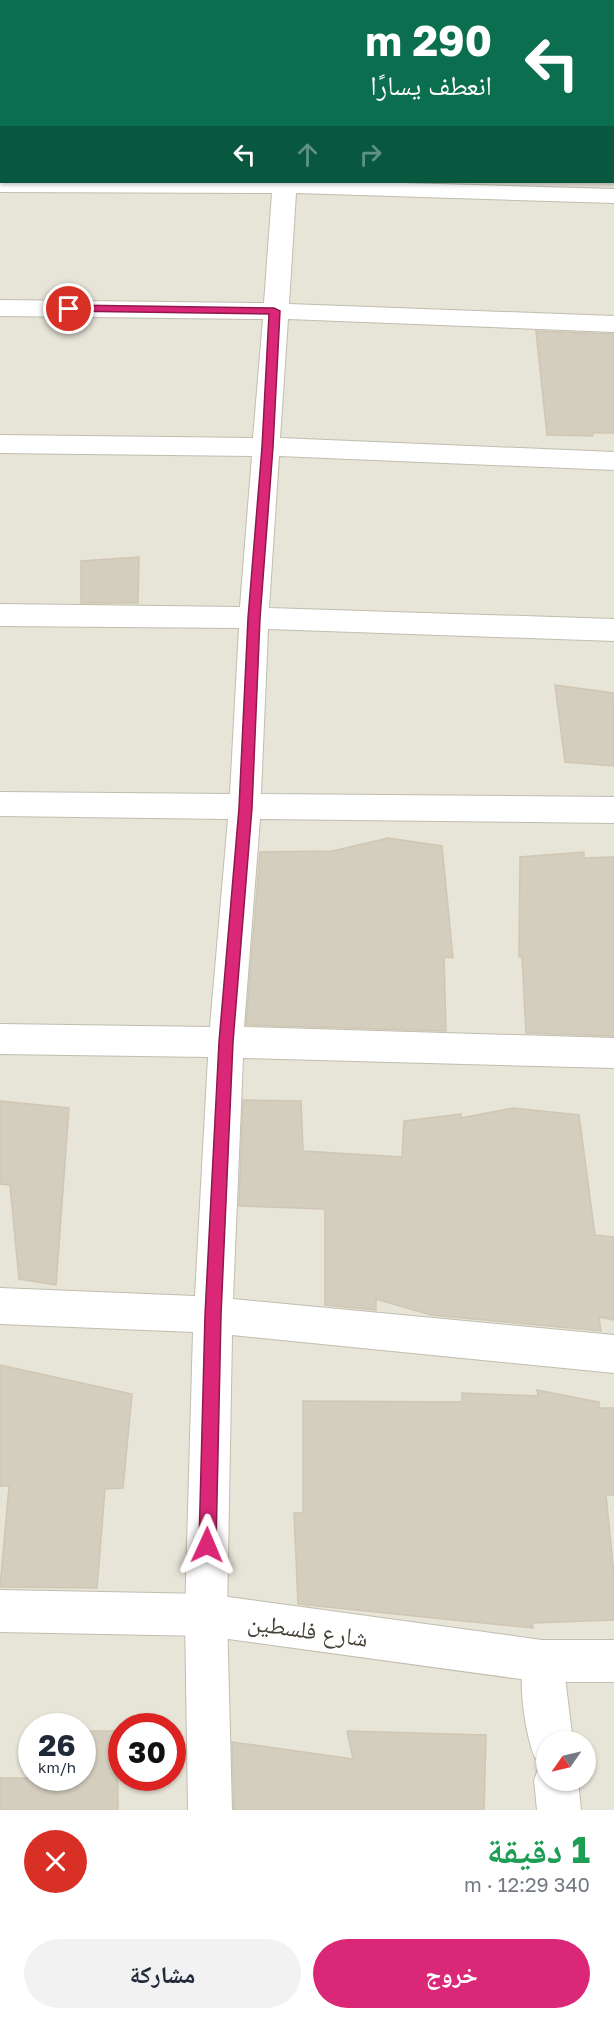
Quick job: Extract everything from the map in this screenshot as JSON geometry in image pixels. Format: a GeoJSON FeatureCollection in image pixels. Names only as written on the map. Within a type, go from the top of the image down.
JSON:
{"type":"FeatureCollection","features":[{"type":"Feature","properties":{"kind":"street"},"geometry":{"type":"LineString","coordinates":[[0,185],[285,184],[614,196]]}},
{"type":"Feature","properties":{"kind":"street"},"geometry":{"type":"LineString","coordinates":[[210,1810],[206,1615],[213,1315],[226,1042],[245,808],[254,618],[268,447],[274,311],[285,184]]}},
{"type":"Feature","properties":{"kind":"street"},"geometry":{"type":"LineString","coordinates":[[0,308],[274,311],[614,324]]}},
{"type":"Feature","properties":{"kind":"street"},"geometry":{"type":"LineString","coordinates":[[0,444],[268,447],[614,461]]}},
{"type":"Feature","properties":{"kind":"street"},"geometry":{"type":"LineString","coordinates":[[0,615],[254,618],[614,630]]}},
{"type":"Feature","properties":{"kind":"street"},"geometry":{"type":"LineString","coordinates":[[0,804],[614,810]]}},
{"type":"Feature","properties":{"kind":"street"},"geometry":{"type":"LineString","coordinates":[[0,1040],[226,1042],[614,1053]]}},
{"type":"Feature","properties":{"kind":"street"},"geometry":{"type":"LineString","coordinates":[[0,1306],[213,1315],[614,1354]]}},
{"type":"Feature","properties":{"kind":"street","name":"شارع فلسطين"},"geometry":{"type":"LineString","coordinates":[[0,1611],[206,1615],[542,1661],[614,1661]]}},
{"type":"Feature","properties":{"kind":"street"},"geometry":{"type":"LineString","coordinates":[[542,1661],[550,1731]]}},
{"type":"Feature","properties":{"kind":"street"},"geometry":{"type":"LineString","coordinates":[[557,1791],[559,1810]]}},
{"type":"Feature","properties":{"kind":"shaded area"},"geometry":{"type":"Polygon","coordinates":[[[0,183],[614,183],[614,1810],[0,1810],[0,183]]]}},
{"type":"Feature","properties":{"kind":"building"},"geometry":{"type":"Polygon","coordinates":[[[536,331],[614,334],[614,433],[592,433],[593,436],[547,435],[536,331]]]}},
{"type":"Feature","properties":{"kind":"building"},"geometry":{"type":"Polygon","coordinates":[[[139,557],[138,603],[81,603],[81,561],[139,557]]]}},
{"type":"Feature","properties":{"kind":"building"},"geometry":{"type":"Polygon","coordinates":[[[555,685],[613,693],[614,766],[565,762],[555,685]]]}},
{"type":"Feature","properties":{"kind":"building"},"geometry":{"type":"Polygon","coordinates":[[[388,838],[442,846],[453,958],[444,957],[446,1031],[246,1025],[260,852],[333,851],[388,838]]]}},
{"type":"Feature","properties":{"kind":"building"},"geometry":{"type":"Polygon","coordinates":[[[584,852],[584,858],[614,857],[614,1036],[526,1033],[522,957],[519,957],[520,857],[584,852]]]}},
{"type":"Feature","properties":{"kind":"building"},"geometry":{"type":"Polygon","coordinates":[[[243,1100],[301,1101],[303,1151],[402,1157],[404,1121],[461,1114],[461,1118],[513,1108],[579,1115],[595,1235],[614,1237],[614,1320],[599,1317],[601,1331],[431,1315],[376,1299],[376,1310],[325,1305],[325,1209],[239,1206],[243,1100]]]}},
{"type":"Feature","properties":{"kind":"building"},"geometry":{"type":"Polygon","coordinates":[[[0,1101],[69,1108],[56,1285],[19,1279],[10,1185],[0,1184],[0,1101]]]}},
{"type":"Feature","properties":{"kind":"building"},"geometry":{"type":"Polygon","coordinates":[[[0,1365],[132,1394],[123,1488],[105,1489],[97,1588],[0,1587],[9,1486],[0,1486],[0,1365]]]}},
{"type":"Feature","properties":{"kind":"building"},"geometry":{"type":"Polygon","coordinates":[[[537,1390],[599,1402],[599,1408],[614,1408],[614,1495],[606,1495],[614,1575],[614,1620],[532,1623],[533,1628],[298,1604],[294,1513],[303,1513],[303,1401],[462,1402],[462,1393],[538,1396],[537,1390]]]}},
{"type":"Feature","properties":{"kind":"building"},"geometry":{"type":"Polygon","coordinates":[[[96,1731],[108,1731],[108,1791],[118,1791],[118,1810],[0,1810],[0,1778],[18,1778],[18,1791],[96,1791],[96,1731]]]}},
{"type":"Feature","properties":{"kind":"building"},"geometry":{"type":"Polygon","coordinates":[[[347,1731],[486,1735],[484,1810],[234,1810],[232,1742],[353,1759],[347,1731]]]}},
{"type":"Feature","properties":{"kind":"route"},"geometry":{"type":"LineString","coordinates":[[69,309],[274,311],[268,447],[254,618],[245,808],[226,1042],[213,1315],[207,1545]]}}]}
